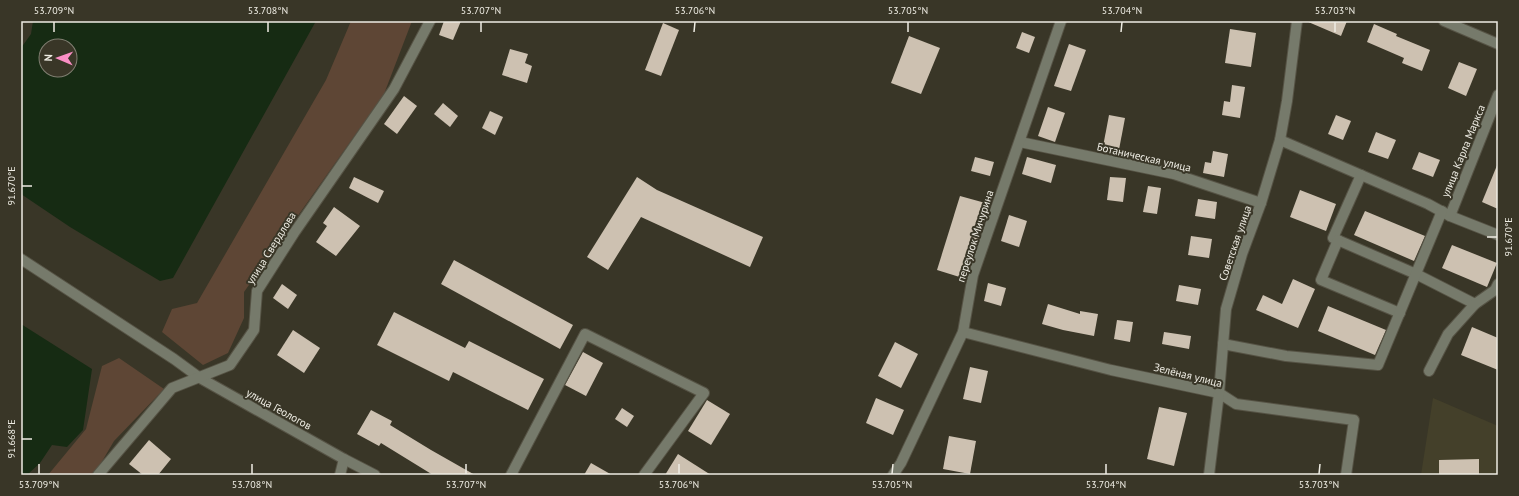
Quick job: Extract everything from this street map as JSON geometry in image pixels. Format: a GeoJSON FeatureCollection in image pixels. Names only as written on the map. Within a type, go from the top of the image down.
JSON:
{"type":"FeatureCollection","features":[{"type":"Feature","properties":{"kind":"street","name":"улица Свердлова"},"geometry":{"type":"LineString","coordinates":[[98,475],[172,388],[230,365],[254,330],[257,291],[294,233],[394,90],[430,21]]}},
{"type":"Feature","properties":{"kind":"street","name":"переулок Мичурина"},"geometry":{"type":"LineString","coordinates":[[893,475],[901,462],[963,332],[973,275],[1061,21]]}},
{"type":"Feature","properties":{"kind":"street","name":"Советская улица"},"geometry":{"type":"LineString","coordinates":[[1209,475],[1219,393],[1226,309],[1242,254],[1261,203],[1280,140],[1297,21]]}},
{"type":"Feature","properties":{"kind":"street"},"geometry":{"type":"LineString","coordinates":[[1444,21],[1498,44]]}},
{"type":"Feature","properties":{"kind":"street","name":"улица Карла Маркса"},"geometry":{"type":"LineString","coordinates":[[1223,344],[1286,356],[1378,366],[1416,274],[1446,213],[1498,96]]}},
{"type":"Feature","properties":{"kind":"street"},"geometry":{"type":"LineString","coordinates":[[1280,140],[1498,235]]}},
{"type":"Feature","properties":{"kind":"street","name":"Ботаническая улица"},"geometry":{"type":"LineString","coordinates":[[1020,142],[1174,174],[1261,203]]}},
{"type":"Feature","properties":{"kind":"street"},"geometry":{"type":"LineString","coordinates":[[1361,175],[1333,238],[1416,274],[1475,304]]}},
{"type":"Feature","properties":{"kind":"street"},"geometry":{"type":"LineString","coordinates":[[1338,240],[1321,280],[1400,313]]}},
{"type":"Feature","properties":{"kind":"street","name":"улица Геологов"},"geometry":{"type":"LineString","coordinates":[[21,259],[174,359],[200,378],[344,459],[376,475]]}},
{"type":"Feature","properties":{"kind":"street"},"geometry":{"type":"LineString","coordinates":[[1429,371],[1448,334],[1475,304],[1495,290],[1498,284]]}},
{"type":"Feature","properties":{"kind":"street","name":"Зелёная улица"},"geometry":{"type":"LineString","coordinates":[[963,332],[1111,370],[1219,393],[1236,404],[1354,420],[1346,475]]}},
{"type":"Feature","properties":{"kind":"street"},"geometry":{"type":"LineString","coordinates":[[511,475],[585,334],[704,393],[644,475]]}},
{"type":"Feature","properties":{"kind":"street"},"geometry":{"type":"LineString","coordinates":[[340,475],[344,459]]}},
{"type":"Feature","properties":{"kind":"shaded area"},"geometry":{"type":"Polygon","coordinates":[[[33,21],[316,21],[173,278],[160,281],[70,227],[21,194],[21,48],[31,34],[33,21]]]}},
{"type":"Feature","properties":{"kind":"shaded area"},"geometry":{"type":"Polygon","coordinates":[[[351,21],[412,21],[384,94],[244,292],[244,318],[228,353],[203,365],[162,332],[172,309],[197,303],[326,80],[351,21]]]}},
{"type":"Feature","properties":{"kind":"shaded area"},"geometry":{"type":"Polygon","coordinates":[[[21,324],[92,369],[83,430],[67,447],[52,445],[40,463],[27,475],[21,475],[21,324]]]}},
{"type":"Feature","properties":{"kind":"shaded area"},"geometry":{"type":"Polygon","coordinates":[[[119,358],[164,389],[114,441],[94,475],[48,475],[86,429],[102,366],[119,358]]]}},
{"type":"Feature","properties":{"kind":"shaded area"},"geometry":{"type":"Polygon","coordinates":[[[1433,398],[1498,426],[1498,475],[1421,475],[1433,398]]]}},
{"type":"Feature","properties":{"kind":"building"},"geometry":{"type":"Polygon","coordinates":[[[444,21],[461,21],[453,40],[439,35],[444,21]]]}},
{"type":"Feature","properties":{"kind":"building"},"geometry":{"type":"Polygon","coordinates":[[[1306,21],[1347,21],[1341,36],[1306,21]]]}},
{"type":"Feature","properties":{"kind":"building"},"geometry":{"type":"Polygon","coordinates":[[[663,23],[679,30],[661,76],[645,70],[663,23]]]}},
{"type":"Feature","properties":{"kind":"building"},"geometry":{"type":"Polygon","coordinates":[[[1374,24],[1397,34],[1396,36],[1430,50],[1422,71],[1402,63],[1404,58],[1367,42],[1374,24]]]}},
{"type":"Feature","properties":{"kind":"building"},"geometry":{"type":"Polygon","coordinates":[[[1230,29],[1256,33],[1251,67],[1225,63],[1230,29]]]}},
{"type":"Feature","properties":{"kind":"building"},"geometry":{"type":"Polygon","coordinates":[[[1022,32],[1035,37],[1029,53],[1016,48],[1022,32]]]}},
{"type":"Feature","properties":{"kind":"building"},"geometry":{"type":"Polygon","coordinates":[[[909,36],[940,48],[921,94],[891,83],[909,36]]]}},
{"type":"Feature","properties":{"kind":"building"},"geometry":{"type":"Polygon","coordinates":[[[1069,44],[1086,50],[1071,91],[1054,86],[1069,44]]]}},
{"type":"Feature","properties":{"kind":"building"},"geometry":{"type":"Polygon","coordinates":[[[510,49],[528,54],[525,63],[532,66],[527,83],[502,75],[510,49]]]}},
{"type":"Feature","properties":{"kind":"building"},"geometry":{"type":"Polygon","coordinates":[[[1459,62],[1477,69],[1466,96],[1448,88],[1459,62]]]}},
{"type":"Feature","properties":{"kind":"building"},"geometry":{"type":"Polygon","coordinates":[[[1232,85],[1245,87],[1240,118],[1222,115],[1224,101],[1230,102],[1232,85]]]}},
{"type":"Feature","properties":{"kind":"building"},"geometry":{"type":"Polygon","coordinates":[[[404,96],[417,106],[397,134],[384,124],[404,96]]]}},
{"type":"Feature","properties":{"kind":"building"},"geometry":{"type":"Polygon","coordinates":[[[443,103],[458,116],[450,127],[434,114],[443,103]]]}},
{"type":"Feature","properties":{"kind":"building"},"geometry":{"type":"Polygon","coordinates":[[[1048,107],[1065,113],[1055,142],[1038,136],[1048,107]]]}},
{"type":"Feature","properties":{"kind":"building"},"geometry":{"type":"Polygon","coordinates":[[[490,111],[503,117],[495,135],[482,128],[490,111]]]}},
{"type":"Feature","properties":{"kind":"building"},"geometry":{"type":"Polygon","coordinates":[[[1109,115],[1125,118],[1118,155],[1102,152],[1109,115]]]}},
{"type":"Feature","properties":{"kind":"building"},"geometry":{"type":"Polygon","coordinates":[[[1336,115],[1351,121],[1343,140],[1328,134],[1336,115]]]}},
{"type":"Feature","properties":{"kind":"building"},"geometry":{"type":"Polygon","coordinates":[[[1376,132],[1396,140],[1388,159],[1368,152],[1376,132]]]}},
{"type":"Feature","properties":{"kind":"building"},"geometry":{"type":"Polygon","coordinates":[[[1213,151],[1228,154],[1224,177],[1203,173],[1205,162],[1211,163],[1213,151]]]}},
{"type":"Feature","properties":{"kind":"building"},"geometry":{"type":"Polygon","coordinates":[[[1419,152],[1440,160],[1433,177],[1412,169],[1419,152]]]}},
{"type":"Feature","properties":{"kind":"building"},"geometry":{"type":"Polygon","coordinates":[[[975,157],[994,162],[990,176],[971,171],[975,157]]]}},
{"type":"Feature","properties":{"kind":"building"},"geometry":{"type":"Polygon","coordinates":[[[1027,157],[1056,165],[1051,183],[1022,174],[1027,157]]]}},
{"type":"Feature","properties":{"kind":"building"},"geometry":{"type":"Polygon","coordinates":[[[1498,163],[1498,209],[1482,202],[1498,163]]]}},
{"type":"Feature","properties":{"kind":"building"},"geometry":{"type":"Polygon","coordinates":[[[354,177],[384,191],[378,203],[349,188],[354,177]]]}},
{"type":"Feature","properties":{"kind":"building"},"geometry":{"type":"Polygon","coordinates":[[[637,177],[657,190],[763,237],[750,267],[641,217],[608,270],[587,257],[637,177]]]}},
{"type":"Feature","properties":{"kind":"building"},"geometry":{"type":"Polygon","coordinates":[[[1110,177],[1126,178],[1123,202],[1107,200],[1110,177]]]}},
{"type":"Feature","properties":{"kind":"building"},"geometry":{"type":"Polygon","coordinates":[[[1148,186],[1161,188],[1157,214],[1143,212],[1148,186]]]}},
{"type":"Feature","properties":{"kind":"building"},"geometry":{"type":"Polygon","coordinates":[[[1300,190],[1336,204],[1326,231],[1290,217],[1300,190]]]}},
{"type":"Feature","properties":{"kind":"building"},"geometry":{"type":"Polygon","coordinates":[[[960,196],[989,204],[966,279],[937,270],[960,196]]]}},
{"type":"Feature","properties":{"kind":"building"},"geometry":{"type":"Polygon","coordinates":[[[1198,199],[1217,202],[1215,219],[1195,216],[1198,199]]]}},
{"type":"Feature","properties":{"kind":"building"},"geometry":{"type":"Polygon","coordinates":[[[334,207],[360,226],[336,256],[316,242],[327,226],[323,223],[334,207]]]}},
{"type":"Feature","properties":{"kind":"building"},"geometry":{"type":"Polygon","coordinates":[[[1365,211],[1425,236],[1414,261],[1354,235],[1365,211]]]}},
{"type":"Feature","properties":{"kind":"building"},"geometry":{"type":"Polygon","coordinates":[[[1009,215],[1027,221],[1019,247],[1001,241],[1009,215]]]}},
{"type":"Feature","properties":{"kind":"building"},"geometry":{"type":"Polygon","coordinates":[[[1191,236],[1212,239],[1209,258],[1188,255],[1191,236]]]}},
{"type":"Feature","properties":{"kind":"building"},"geometry":{"type":"Polygon","coordinates":[[[1452,245],[1497,263],[1487,287],[1442,268],[1452,245]]]}},
{"type":"Feature","properties":{"kind":"building"},"geometry":{"type":"Polygon","coordinates":[[[454,260],[573,325],[560,349],[441,284],[454,260]]]}},
{"type":"Feature","properties":{"kind":"building"},"geometry":{"type":"Polygon","coordinates":[[[1293,279],[1315,289],[1298,328],[1256,310],[1263,295],[1282,304],[1293,279]]]}},
{"type":"Feature","properties":{"kind":"building"},"geometry":{"type":"Polygon","coordinates":[[[988,283],[1006,288],[1001,306],[984,301],[988,283]]]}},
{"type":"Feature","properties":{"kind":"building"},"geometry":{"type":"Polygon","coordinates":[[[282,284],[297,295],[288,309],[273,298],[282,284]]]}},
{"type":"Feature","properties":{"kind":"building"},"geometry":{"type":"Polygon","coordinates":[[[1179,285],[1201,289],[1198,305],[1176,301],[1179,285]]]}},
{"type":"Feature","properties":{"kind":"building"},"geometry":{"type":"Polygon","coordinates":[[[1048,304],[1080,314],[1080,311],[1098,314],[1094,336],[1042,324],[1048,304]]]}},
{"type":"Feature","properties":{"kind":"building"},"geometry":{"type":"Polygon","coordinates":[[[1328,306],[1386,330],[1375,355],[1318,331],[1328,306]]]}},
{"type":"Feature","properties":{"kind":"building"},"geometry":{"type":"Polygon","coordinates":[[[394,312],[465,348],[469,341],[544,379],[528,410],[453,372],[449,381],[377,345],[394,312]]]}},
{"type":"Feature","properties":{"kind":"building"},"geometry":{"type":"Polygon","coordinates":[[[1117,320],[1133,322],[1130,342],[1114,339],[1117,320]]]}},
{"type":"Feature","properties":{"kind":"building"},"geometry":{"type":"Polygon","coordinates":[[[1472,327],[1498,338],[1498,370],[1461,355],[1472,327]]]}},
{"type":"Feature","properties":{"kind":"building"},"geometry":{"type":"Polygon","coordinates":[[[293,330],[320,348],[304,373],[277,355],[293,330]]]}},
{"type":"Feature","properties":{"kind":"building"},"geometry":{"type":"Polygon","coordinates":[[[1164,332],[1191,336],[1189,349],[1162,344],[1164,332]]]}},
{"type":"Feature","properties":{"kind":"building"},"geometry":{"type":"Polygon","coordinates":[[[895,342],[918,354],[901,388],[878,376],[895,342]]]}},
{"type":"Feature","properties":{"kind":"building"},"geometry":{"type":"Polygon","coordinates":[[[583,352],[603,363],[586,396],[565,385],[583,352]]]}},
{"type":"Feature","properties":{"kind":"building"},"geometry":{"type":"Polygon","coordinates":[[[970,367],[988,371],[981,403],[963,399],[970,367]]]}},
{"type":"Feature","properties":{"kind":"building"},"geometry":{"type":"Polygon","coordinates":[[[876,398],[904,410],[893,435],[866,423],[876,398]]]}},
{"type":"Feature","properties":{"kind":"building"},"geometry":{"type":"Polygon","coordinates":[[[707,400],[730,414],[711,445],[688,431],[707,400]]]}},
{"type":"Feature","properties":{"kind":"building"},"geometry":{"type":"Polygon","coordinates":[[[1159,407],[1187,413],[1174,466],[1147,459],[1159,407]]]}},
{"type":"Feature","properties":{"kind":"building"},"geometry":{"type":"Polygon","coordinates":[[[622,408],[634,416],[627,427],[615,419],[622,408]]]}},
{"type":"Feature","properties":{"kind":"building"},"geometry":{"type":"Polygon","coordinates":[[[371,410],[392,421],[390,425],[475,475],[433,475],[381,443],[379,446],[357,434],[371,410]]]}},
{"type":"Feature","properties":{"kind":"building"},"geometry":{"type":"Polygon","coordinates":[[[949,436],[976,441],[970,474],[943,469],[949,436]]]}},
{"type":"Feature","properties":{"kind":"building"},"geometry":{"type":"Polygon","coordinates":[[[149,440],[171,459],[158,475],[143,475],[129,464],[149,440]]]}},
{"type":"Feature","properties":{"kind":"building"},"geometry":{"type":"Polygon","coordinates":[[[678,454],[711,475],[665,475],[678,454]]]}},
{"type":"Feature","properties":{"kind":"building"},"geometry":{"type":"Polygon","coordinates":[[[1479,459],[1479,475],[1439,475],[1439,460],[1479,459]]]}},
{"type":"Feature","properties":{"kind":"building"},"geometry":{"type":"Polygon","coordinates":[[[591,463],[612,475],[584,475],[591,463]]]}}]}
